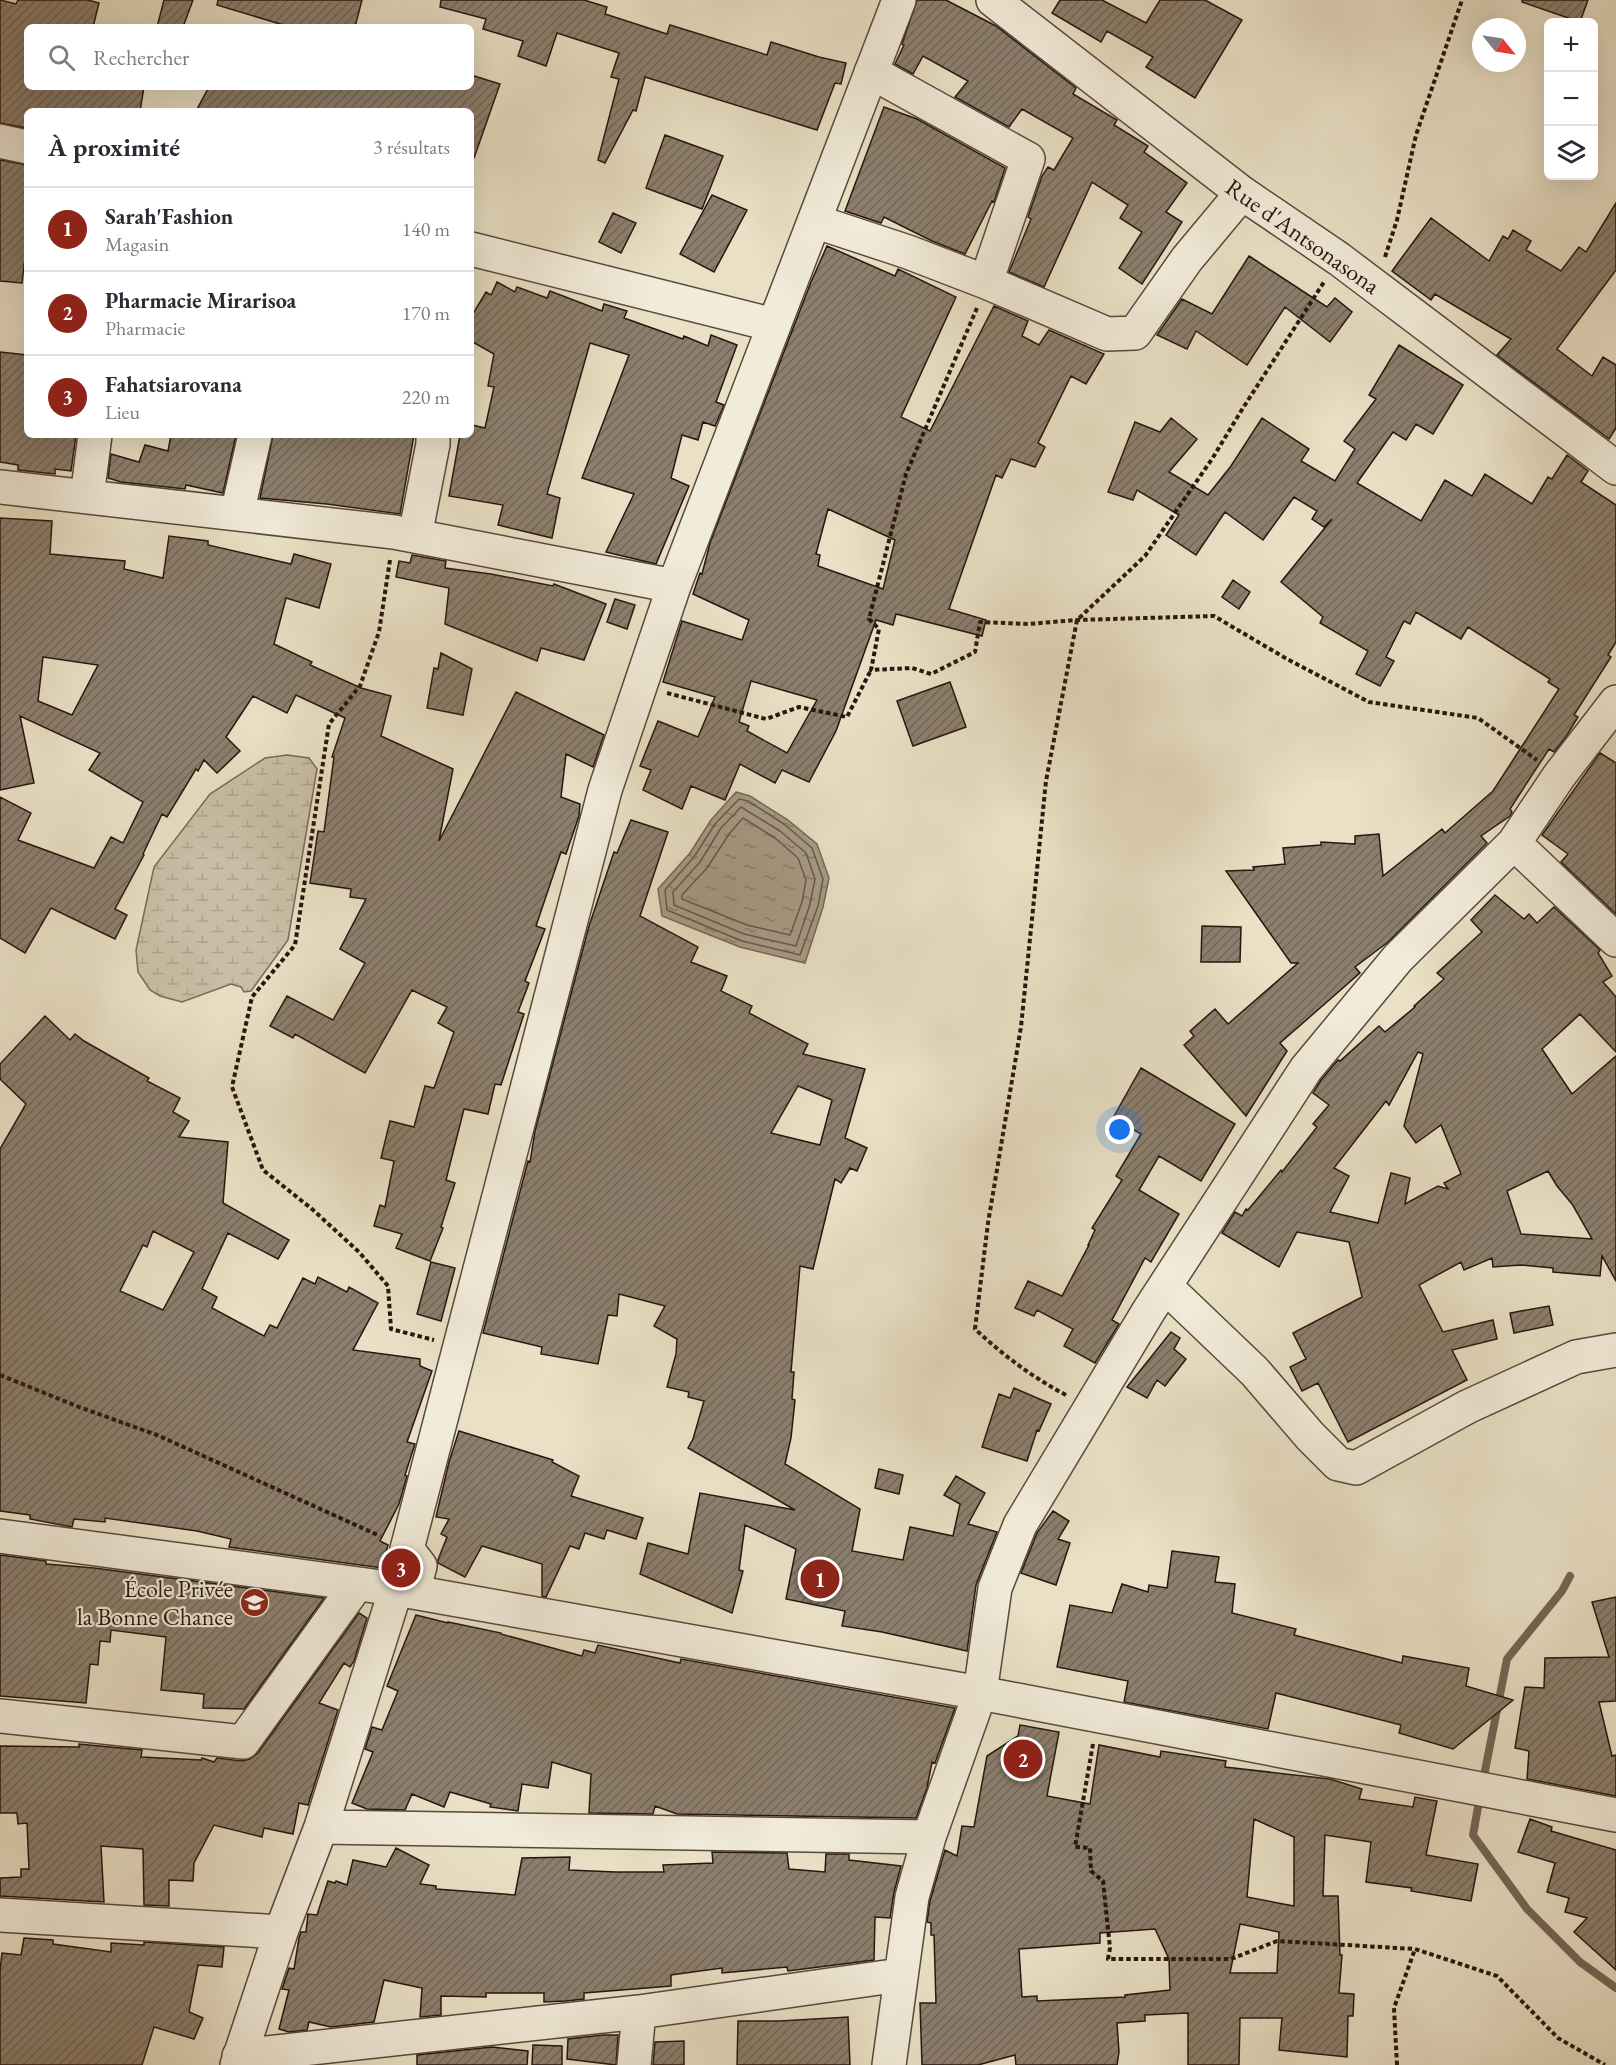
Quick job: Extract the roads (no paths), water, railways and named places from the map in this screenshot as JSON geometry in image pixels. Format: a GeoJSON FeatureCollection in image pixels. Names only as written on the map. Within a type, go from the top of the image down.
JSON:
{"type":"FeatureCollection","features":[{"type":"Feature","properties":{"kind":"street"},"geometry":{"type":"LineString","coordinates":[[899,0],[674,586],[605,790],[407,1549],[389,1554],[387,1587],[321,1827],[281,1932],[238,2061],[639,2012],[900,1975]]}},
{"type":"Feature","properties":{"kind":"street","name":"Rue d'Antsonasona"},"geometry":{"type":"LineString","coordinates":[[993,0],[1242,194],[1339,259],[1616,468]]}},
{"type":"Feature","properties":{"kind":"street"},"geometry":{"type":"LineString","coordinates":[[871,72],[1028,159],[986,282]]}},
{"type":"Feature","properties":{"kind":"street"},"geometry":{"type":"LineString","coordinates":[[0,141],[24,146]]}},
{"type":"Feature","properties":{"kind":"street"},"geometry":{"type":"LineString","coordinates":[[814,220],[986,282],[1107,334],[1135,333],[1188,259],[1242,194]]}},
{"type":"Feature","properties":{"kind":"street"},"geometry":{"type":"LineString","coordinates":[[474,250],[774,325]]}},
{"type":"Feature","properties":{"kind":"street"},"geometry":{"type":"LineString","coordinates":[[87,497],[95,438]]}},
{"type":"Feature","properties":{"kind":"street"},"geometry":{"type":"LineString","coordinates":[[237,514],[254,438]]}},
{"type":"Feature","properties":{"kind":"street"},"geometry":{"type":"LineString","coordinates":[[405,534],[433,438]]}},
{"type":"Feature","properties":{"kind":"street"},"geometry":{"type":"LineString","coordinates":[[0,487],[405,534],[674,586]]}},
{"type":"Feature","properties":{"kind":"street"},"geometry":{"type":"LineString","coordinates":[[889,2065],[912,1897],[928,1838],[980,1693],[995,1588],[1020,1525],[1165,1286],[1306,1069],[1398,958],[1514,843],[1559,776],[1616,702]]}},
{"type":"Feature","properties":{"kind":"street"},"geometry":{"type":"LineString","coordinates":[[1514,843],[1616,940]]}},
{"type":"Feature","properties":{"kind":"street"},"geometry":{"type":"LineString","coordinates":[[1165,1286],[1255,1372],[1310,1436],[1338,1464],[1356,1468],[1478,1402],[1576,1358],[1616,1350]]}},
{"type":"Feature","properties":{"kind":"street"},"geometry":{"type":"LineString","coordinates":[[0,1536],[387,1587],[980,1693],[1616,1815]]}},
{"type":"Feature","properties":{"kind":"street"},"geometry":{"type":"LineString","coordinates":[[0,1716],[243,1742],[387,1587]]}},
{"type":"Feature","properties":{"kind":"street"},"geometry":{"type":"LineString","coordinates":[[321,1827],[928,1838]]}},
{"type":"Feature","properties":{"kind":"street"},"geometry":{"type":"LineString","coordinates":[[0,1915],[281,1932]]}},
{"type":"Feature","properties":{"kind":"street"},"geometry":{"type":"LineString","coordinates":[[634,2065],[639,2012]]}},
{"type":"Feature","properties":{"kind":"water"},"geometry":{"type":"Polygon","coordinates":[[[736,792],[750,796],[788,820],[817,844],[829,878],[823,907],[805,963],[740,947],[662,916],[658,889],[690,853],[711,820],[736,792]]]}},
{"type":"Feature","properties":{"kind":"waterway"},"geometry":{"type":"LineString","coordinates":[[1483,1781],[1507,1659],[1562,1591],[1570,1576]]}},
{"type":"Feature","properties":{"kind":"waterway"},"geometry":{"type":"LineString","coordinates":[[1480,1796],[1473,1835],[1527,1909],[1580,1962],[1616,1988]]}},
{"type":"Feature","properties":{"kind":"place","name":"Fahatsiarovana"},"geometry":{"type":"Point","coordinates":[401,1568]}},
{"type":"Feature","properties":{"kind":"place","name":"Sarah'Fashion"},"geometry":{"type":"Point","coordinates":[820,1579]}},
{"type":"Feature","properties":{"kind":"place","name":"École Privée la Bonne Chance"},"geometry":{"type":"Point","coordinates":[254,1602]}},
{"type":"Feature","properties":{"kind":"place","name":"Pharmacie Mirarisoa"},"geometry":{"type":"Point","coordinates":[1023,1759]}}]}
